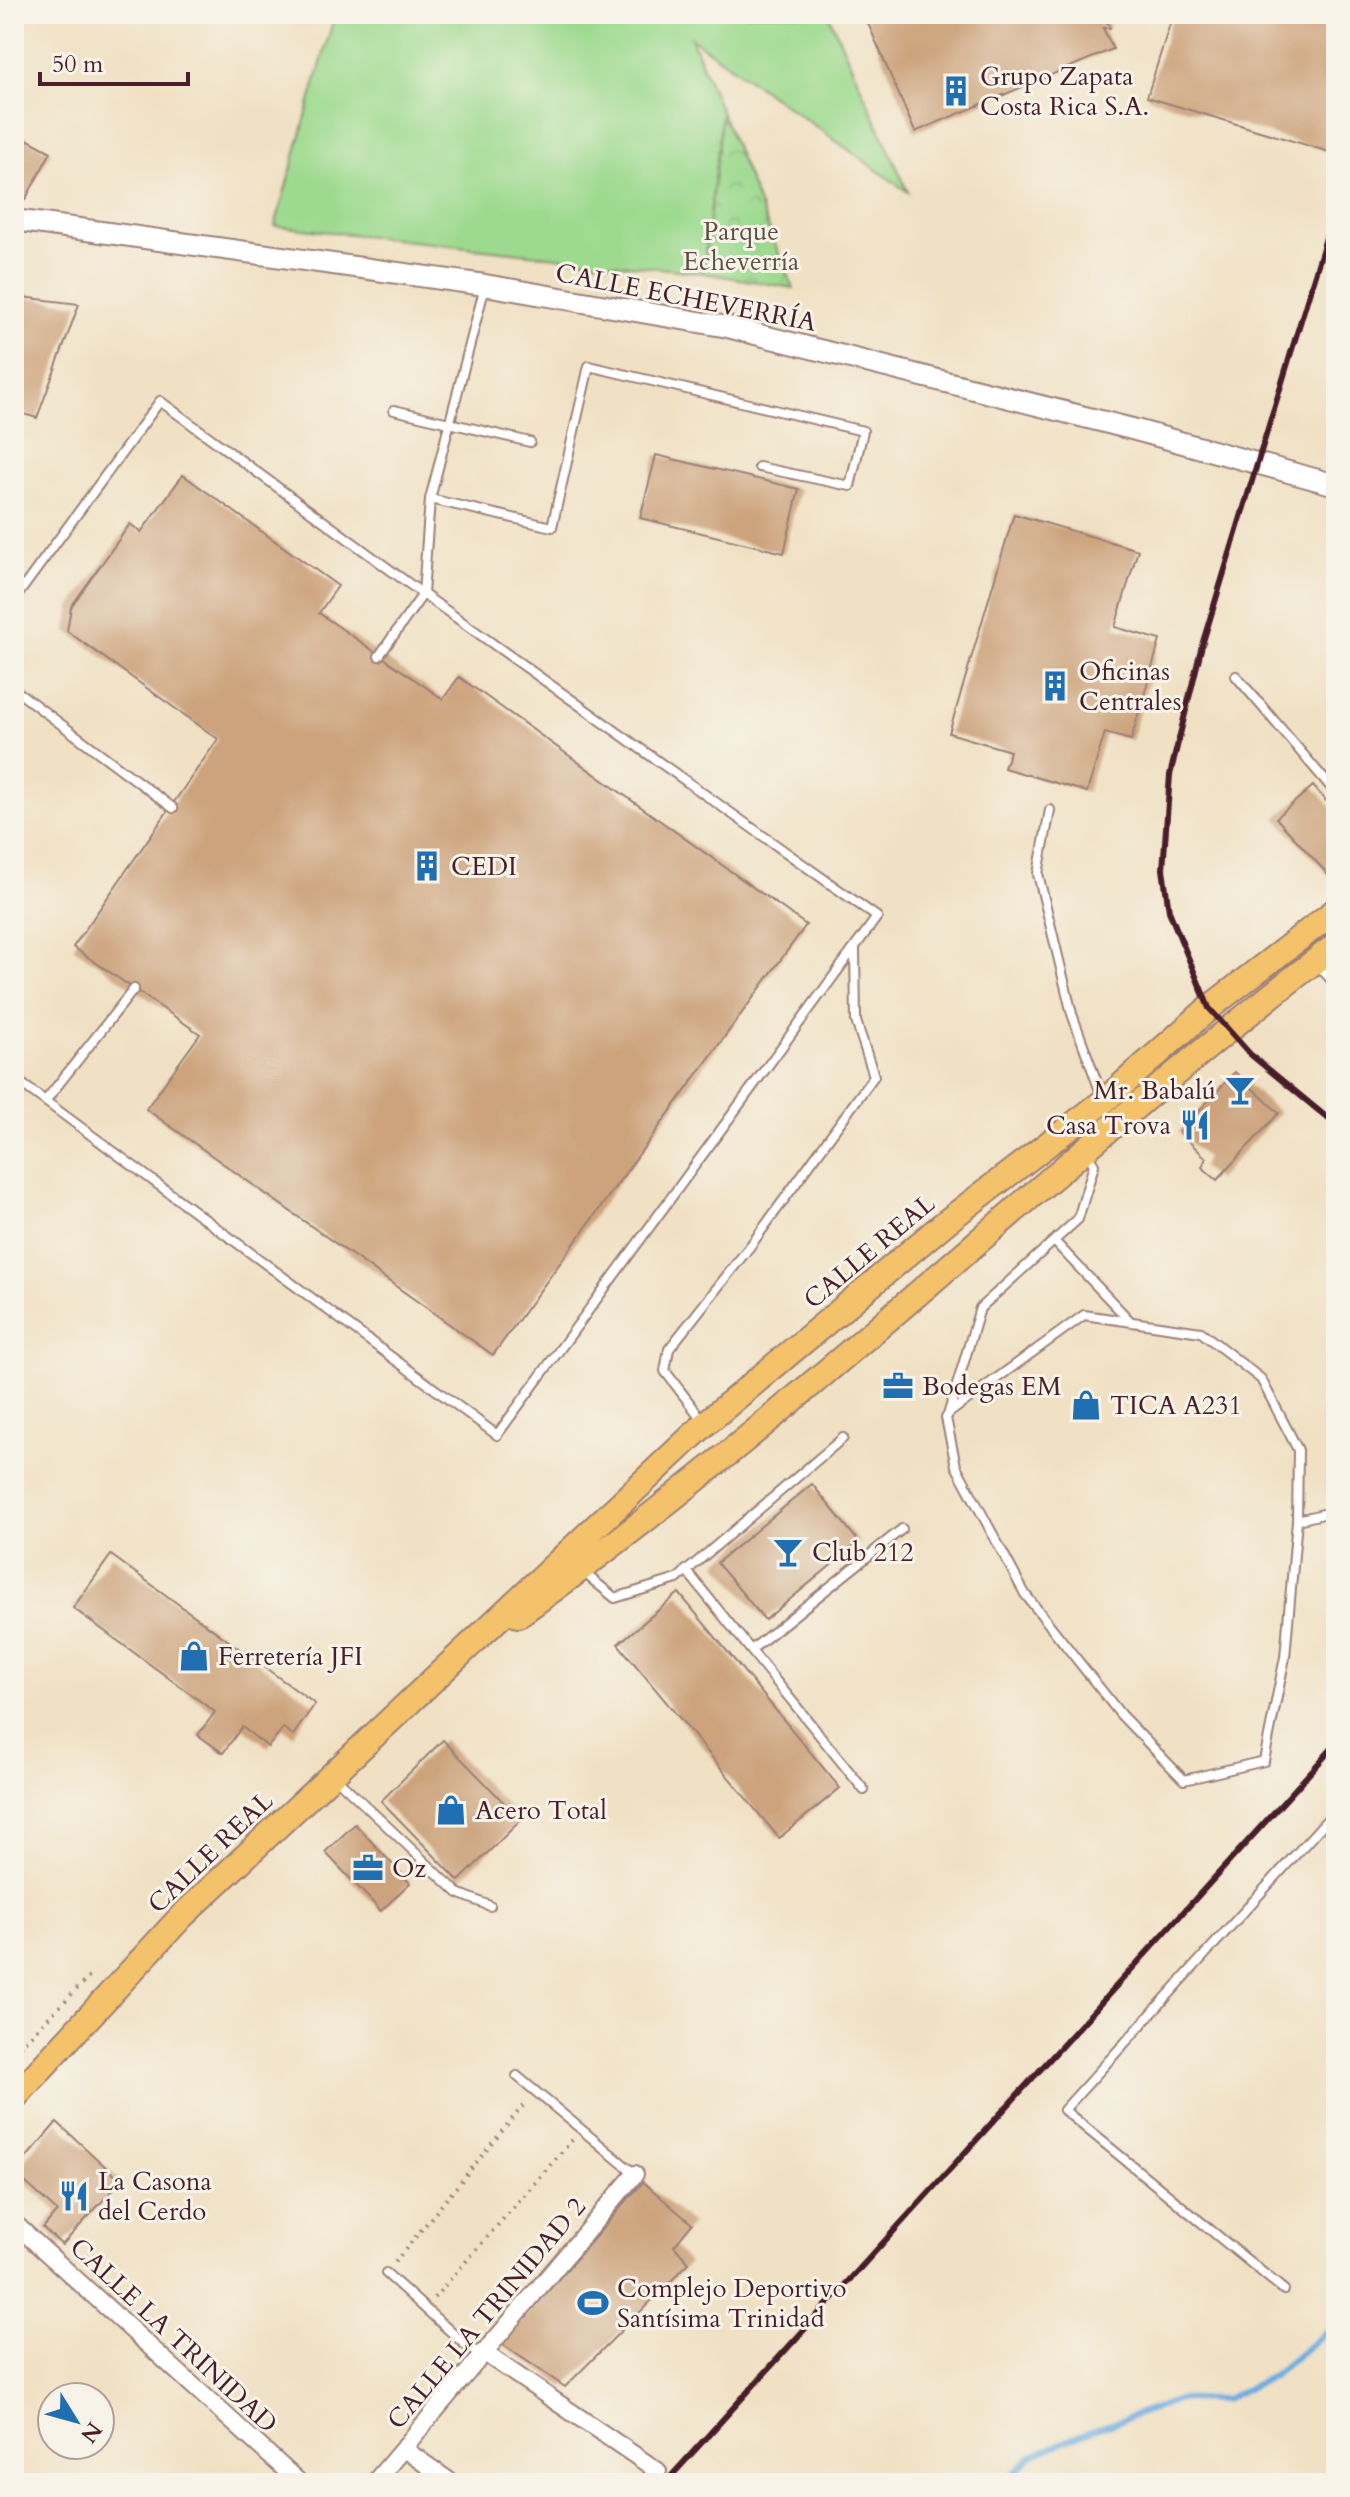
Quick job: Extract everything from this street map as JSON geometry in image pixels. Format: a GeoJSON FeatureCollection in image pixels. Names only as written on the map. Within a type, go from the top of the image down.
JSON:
{"type":"FeatureCollection","features":[{"type":"Feature","properties":{"kind":"main road","name":"CALLE REAL"},"geometry":{"type":"LineString","coordinates":[[14,2098],[181,1917],[706,1423],[946,1222],[1104,1101],[1209,1008],[1336,910]]}},
{"type":"Feature","properties":{"kind":"main road","name":"CALLE REAL"},"geometry":{"type":"LineString","coordinates":[[457,1659],[581,1570],[659,1507],[1086,1151],[1225,1030],[1336,945]]}},
{"type":"Feature","properties":{"kind":"main road"},"geometry":{"type":"LineString","coordinates":[[659,1507],[699,1447],[706,1423],[786,1402]]}},
{"type":"Feature","properties":{"kind":"street","name":"CALLE ECHEVERRÍA"},"geometry":{"type":"LineString","coordinates":[[14,220],[485,285],[728,327],[1146,433],[1336,485]]}},
{"type":"Feature","properties":{"kind":"street","name":"CALLE LA TRINIDAD 2"},"geometry":{"type":"LineString","coordinates":[[374,2483],[635,2174]]}},
{"type":"Feature","properties":{"kind":"street","name":"CALLE LA TRINIDAD"},"geometry":{"type":"LineString","coordinates":[[14,2223],[300,2483]]}},
{"type":"Feature","properties":{"kind":"street"},"geometry":{"type":"LineString","coordinates":[[483,2352],[653,2477]]}},
{"type":"Feature","properties":{"kind":"street"},"geometry":{"type":"LineString","coordinates":[[404,2449],[452,2483]]}},
{"type":"Feature","properties":{"kind":"lane"},"geometry":{"type":"LineString","coordinates":[[379,656],[423,594],[430,499],[485,285]]}},
{"type":"Feature","properties":{"kind":"lane"},"geometry":{"type":"LineString","coordinates":[[430,499],[552,527],[589,366],[863,431],[850,486],[759,467]]}},
{"type":"Feature","properties":{"kind":"lane"},"geometry":{"type":"LineString","coordinates":[[14,600],[160,401],[423,594],[877,917],[497,1435],[14,1078]]}},
{"type":"Feature","properties":{"kind":"lane"},"geometry":{"type":"LineString","coordinates":[[394,410],[530,442]]}},
{"type":"Feature","properties":{"kind":"lane"},"geometry":{"type":"LineString","coordinates":[[1236,676],[1336,793]]}},
{"type":"Feature","properties":{"kind":"lane"},"geometry":{"type":"LineString","coordinates":[[14,689],[173,808]]}},
{"type":"Feature","properties":{"kind":"lane"},"geometry":{"type":"LineString","coordinates":[[1050,810],[1038,874],[1072,1014],[1104,1101]]}},
{"type":"Feature","properties":{"kind":"lane"},"geometry":{"type":"LineString","coordinates":[[706,1423],[665,1371],[669,1349],[751,1245],[874,1076],[856,1021],[855,948]]}},
{"type":"Feature","properties":{"kind":"lane"},"geometry":{"type":"LineString","coordinates":[[1315,961],[1336,985]]}},
{"type":"Feature","properties":{"kind":"lane"},"geometry":{"type":"LineString","coordinates":[[46,1100],[134,989]]}},
{"type":"Feature","properties":{"kind":"lane"},"geometry":{"type":"LineString","coordinates":[[949,1413],[1084,1315],[1201,1332],[1261,1379],[1298,1450],[1297,1520],[1285,1657],[1264,1761],[1184,1780],[1121,1715],[1025,1594],[956,1466],[946,1418],[980,1308],[1078,1219],[1094,1165],[1086,1151]]}},
{"type":"Feature","properties":{"kind":"lane"},"geometry":{"type":"LineString","coordinates":[[1054,1241],[1131,1322]]}},
{"type":"Feature","properties":{"kind":"lane"},"geometry":{"type":"LineString","coordinates":[[581,1570],[615,1598],[677,1579],[843,1438]]}},
{"type":"Feature","properties":{"kind":"lane"},"geometry":{"type":"LineString","coordinates":[[1297,1520],[1336,1511]]}},
{"type":"Feature","properties":{"kind":"lane"},"geometry":{"type":"LineString","coordinates":[[751,1650],[902,1529]]}},
{"type":"Feature","properties":{"kind":"lane"},"geometry":{"type":"LineString","coordinates":[[686,1570],[864,1790]]}},
{"type":"Feature","properties":{"kind":"lane"},"geometry":{"type":"LineString","coordinates":[[331,1774],[458,1893],[490,1906]]}},
{"type":"Feature","properties":{"kind":"lane"},"geometry":{"type":"LineString","coordinates":[[1284,2290],[1064,2110],[1336,1810]]}},
{"type":"Feature","properties":{"kind":"lane"},"geometry":{"type":"LineString","coordinates":[[517,2076],[635,2174]]}},
{"type":"Feature","properties":{"kind":"lane"},"geometry":{"type":"LineString","coordinates":[[386,2273],[471,2350],[483,2352]]}},
{"type":"Feature","properties":{"kind":"path"},"geometry":{"type":"LineString","coordinates":[[14,2052],[89,1977]]}},
{"type":"Feature","properties":{"kind":"path"},"geometry":{"type":"LineString","coordinates":[[386,2273],[535,2091]]}},
{"type":"Feature","properties":{"kind":"path"},"geometry":{"type":"LineString","coordinates":[[424,2309],[580,2130]]}},
{"type":"Feature","properties":{"kind":"green space"},"geometry":{"type":"Polygon","coordinates":[[[335,14],[828,14],[908,192],[691,38],[722,114],[703,273],[275,226],[335,14]]]}},
{"type":"Feature","properties":{"kind":"green space","name":"Parque Echeverría"},"geometry":{"type":"Polygon","coordinates":[[[722,114],[793,288],[703,273],[722,114]]]}},
{"type":"Feature","properties":{"kind":"building","name":"Grupo Zapata Costa Rica S.A."},"geometry":{"type":"Polygon","coordinates":[[[864,14],[1104,14],[1110,28],[1103,28],[1113,49],[915,132],[864,14]]]}},
{"type":"Feature","properties":{"kind":"building"},"geometry":{"type":"Polygon","coordinates":[[[1173,14],[1336,14],[1336,154],[1147,97],[1173,14]]]}},
{"type":"Feature","properties":{"kind":"building"},"geometry":{"type":"Polygon","coordinates":[[[14,132],[51,152],[25,200],[14,194],[14,132]]]}},
{"type":"Feature","properties":{"kind":"building"},"geometry":{"type":"Polygon","coordinates":[[[14,296],[79,304],[37,418],[14,411],[14,296]]]}},
{"type":"Feature","properties":{"kind":"building"},"geometry":{"type":"Polygon","coordinates":[[[656,455],[799,489],[784,553],[640,518],[656,455]]]}},
{"type":"Feature","properties":{"kind":"building","name":"CEDI"},"geometry":{"type":"Polygon","coordinates":[[[183,475],[338,586],[319,613],[443,699],[459,677],[806,925],[493,1355],[146,1109],[200,1034],[73,947],[218,739],[67,631],[71,607],[130,524],[141,532],[183,475]]]}},
{"type":"Feature","properties":{"kind":"building","name":"Oficinas Centrales"},"geometry":{"type":"Polygon","coordinates":[[[1014,514],[1138,550],[1115,627],[1160,640],[1131,740],[1105,733],[1087,792],[1004,768],[1010,751],[949,733],[1014,514]]]}},
{"type":"Feature","properties":{"kind":"building"},"geometry":{"type":"Polygon","coordinates":[[[1313,786],[1336,812],[1336,877],[1333,880],[1276,818],[1313,786]]]}},
{"type":"Feature","properties":{"kind":"building"},"geometry":{"type":"Polygon","coordinates":[[[1235,1072],[1279,1113],[1217,1180],[1202,1167],[1206,1158],[1179,1132],[1235,1072]]]}},
{"type":"Feature","properties":{"kind":"building","name":"Club 212"},"geometry":{"type":"Polygon","coordinates":[[[812,1484],[859,1542],[765,1620],[717,1563],[812,1484]]]}},
{"type":"Feature","properties":{"kind":"building","name":"Ferretería JFI"},"geometry":{"type":"Polygon","coordinates":[[[111,1555],[315,1704],[293,1735],[283,1728],[268,1747],[242,1727],[223,1753],[198,1735],[215,1712],[73,1608],[111,1555]]]}},
{"type":"Feature","properties":{"kind":"building"},"geometry":{"type":"Polygon","coordinates":[[[679,1593],[840,1788],[779,1838],[618,1644],[679,1593]]]}},
{"type":"Feature","properties":{"kind":"building","name":"Acero Total"},"geometry":{"type":"Polygon","coordinates":[[[443,1740],[521,1820],[459,1881],[381,1801],[443,1740]]]}},
{"type":"Feature","properties":{"kind":"building","name":"Oz"},"geometry":{"type":"Polygon","coordinates":[[[355,1824],[410,1883],[381,1911],[325,1852],[355,1824]]]}},
{"type":"Feature","properties":{"kind":"building","name":"La Casona del Cerdo"},"geometry":{"type":"Polygon","coordinates":[[[57,2122],[121,2181],[62,2245],[43,2228],[57,2211],[14,2172],[57,2122]]]}},
{"type":"Feature","properties":{"kind":"building","name":"Complejo Deportivo Santísima Trinidad"},"geometry":{"type":"Polygon","coordinates":[[[643,2182],[692,2224],[674,2246],[689,2263],[565,2387],[502,2344],[643,2182]]]}},
{"type":"Feature","properties":{"kind":"waterway"},"geometry":{"type":"LineString","coordinates":[[1004,2483],[1032,2456],[1080,2435],[1181,2399],[1224,2400],[1274,2375],[1329,2329],[1336,2319]]}},
{"type":"Feature","properties":{"kind":"railway"},"geometry":{"type":"LineString","coordinates":[[1336,205],[1202,645],[1170,775],[1163,869],[1169,911],[1209,1008],[1250,1054],[1336,1125]]}},
{"type":"Feature","properties":{"kind":"railway"},"geometry":{"type":"LineString","coordinates":[[665,2483],[1336,1744]]}},
{"type":"Feature","properties":{"kind":"place","name":"Grupo Zapata Costa Rica S.A."},"geometry":{"type":"Point","coordinates":[956,91]}},
{"type":"Feature","properties":{"kind":"place","name":"Oficinas Centrales"},"geometry":{"type":"Point","coordinates":[1055,686]}},
{"type":"Feature","properties":{"kind":"place","name":"CEDI"},"geometry":{"type":"Point","coordinates":[427,866]}},
{"type":"Feature","properties":{"kind":"place","name":"Mr. Babalú"},"geometry":{"type":"Point","coordinates":[1240,1090]}},
{"type":"Feature","properties":{"kind":"place","name":"Casa Trova"},"geometry":{"type":"Point","coordinates":[1195,1125]}},
{"type":"Feature","properties":{"kind":"place","name":"Bodegas EM"},"geometry":{"type":"Point","coordinates":[898,1386]}},
{"type":"Feature","properties":{"kind":"place","name":"TICA A231"},"geometry":{"type":"Point","coordinates":[1086,1405]}},
{"type":"Feature","properties":{"kind":"place","name":"Club 212"},"geometry":{"type":"Point","coordinates":[788,1552]}},
{"type":"Feature","properties":{"kind":"place","name":"Ferretería JFI"},"geometry":{"type":"Point","coordinates":[194,1656]}},
{"type":"Feature","properties":{"kind":"place","name":"Acero Total"},"geometry":{"type":"Point","coordinates":[451,1810]}},
{"type":"Feature","properties":{"kind":"place","name":"Oz"},"geometry":{"type":"Point","coordinates":[368,1868]}},
{"type":"Feature","properties":{"kind":"place","name":"La Casona del Cerdo"},"geometry":{"type":"Point","coordinates":[74,2196]}},
{"type":"Feature","properties":{"kind":"place","name":"Complejo Deportivo Santísima Trinidad"},"geometry":{"type":"Point","coordinates":[593,2303]}}]}
